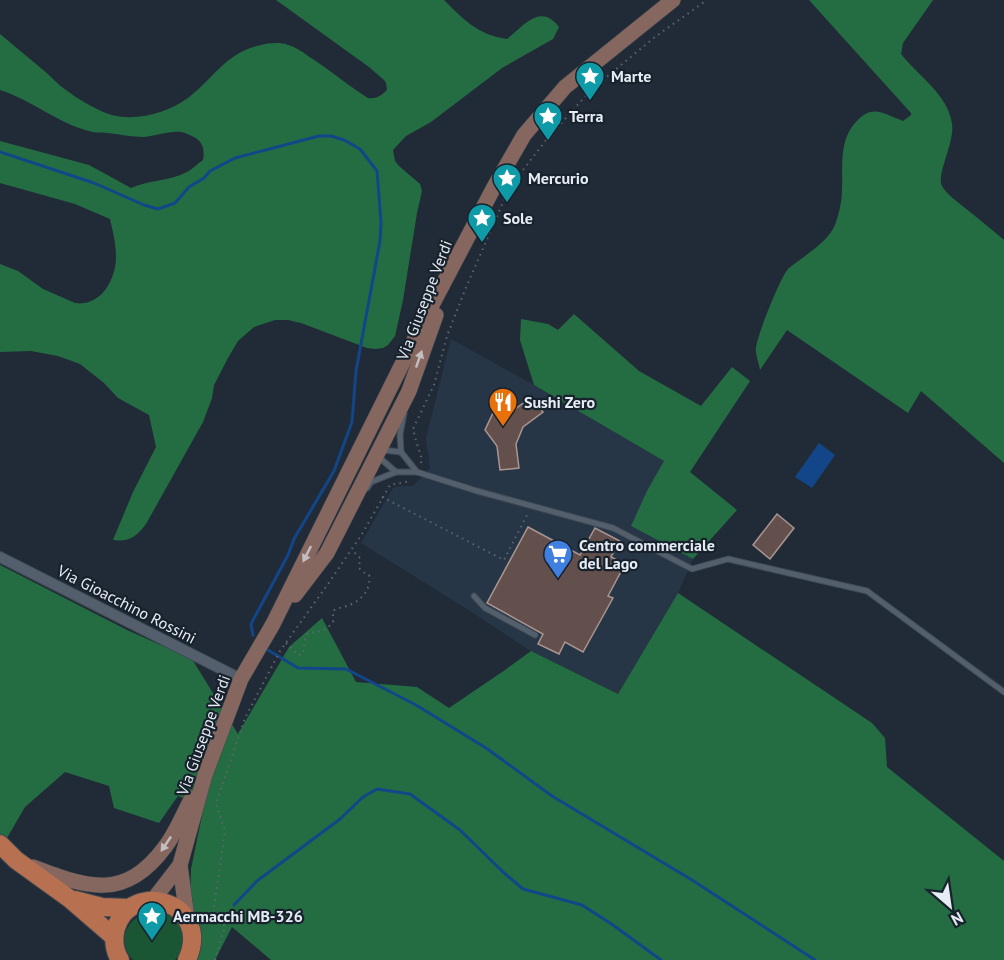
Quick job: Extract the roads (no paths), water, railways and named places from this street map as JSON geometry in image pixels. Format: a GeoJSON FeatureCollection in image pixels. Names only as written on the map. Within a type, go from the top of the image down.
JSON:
{"type":"FeatureCollection","features":[{"type":"Feature","properties":{"kind":"main road"},"geometry":{"type":"LineString","coordinates":[[466,240],[524,135],[565,87],[673,0]]}},
{"type":"Feature","properties":{"kind":"main road","name":"Via Giuseppe Verdi"},"geometry":{"type":"LineString","coordinates":[[153,900],[180,865],[205,775],[241,679],[273,624],[466,240]]}},
{"type":"Feature","properties":{"kind":"main road","name":"Via Giuseppe Verdi"},"geometry":{"type":"LineString","coordinates":[[273,624],[327,553],[377,450],[409,391],[466,240]]}},
{"type":"Feature","properties":{"kind":"main road","name":"Via Giuseppe Verdi"},"geometry":{"type":"LineString","coordinates":[[377,450],[373,440],[394,380]]}},
{"type":"Feature","properties":{"kind":"main road","name":"Via Giuseppe Verdi"},"geometry":{"type":"LineString","coordinates":[[327,516],[340,501],[363,457],[377,450]]}},
{"type":"Feature","properties":{"kind":"main road"},"geometry":{"type":"LineString","coordinates":[[16,860],[65,880],[93,886],[120,884],[146,868],[166,846],[205,775]]}},
{"type":"Feature","properties":{"kind":"main road"},"geometry":{"type":"LineString","coordinates":[[0,844],[16,860],[70,899],[114,937]]}},
{"type":"Feature","properties":{"kind":"main road","name":"Via Giuseppe Verdi"},"geometry":{"type":"LineString","coordinates":[[180,865],[187,918]]}},
{"type":"Feature","properties":{"kind":"main road"},"geometry":{"type":"LineString","coordinates":[[70,899],[102,908],[130,908]]}},
{"type":"Feature","properties":{"kind":"main road"},"geometry":{"type":"LineString","coordinates":[[120,960],[114,937],[122,916],[141,902],[153,900],[166,902],[187,918],[193,939],[187,960]]}},
{"type":"Feature","properties":{"kind":"street","name":"Via Gioacchino Rossini"},"geometry":{"type":"LineString","coordinates":[[0,556],[241,679]]}},
{"type":"Feature","properties":{"kind":"lane"},"geometry":{"type":"LineString","coordinates":[[409,391],[400,434],[401,452],[417,472]]}},
{"type":"Feature","properties":{"kind":"lane"},"geometry":{"type":"LineString","coordinates":[[396,472],[381,459],[377,450],[401,452]]}},
{"type":"Feature","properties":{"kind":"lane"},"geometry":{"type":"LineString","coordinates":[[327,553],[371,482],[396,472],[417,472],[613,528],[692,569],[728,559],[867,591],[1004,692]]}},
{"type":"Feature","properties":{"kind":"lane"},"geometry":{"type":"LineString","coordinates":[[474,596],[485,608],[535,635]]}},
{"type":"Feature","properties":{"kind":"water"},"geometry":{"type":"Polygon","coordinates":[[[819,443],[835,455],[812,488],[795,477],[819,443]]]}},
{"type":"Feature","properties":{"kind":"waterway"},"geometry":{"type":"LineString","coordinates":[[0,152],[94,183],[158,209],[175,203],[189,187],[204,178],[210,171],[235,158],[319,136],[331,136],[344,140],[360,149],[377,171],[381,222],[380,241],[356,371],[352,422],[334,471],[294,539],[288,555],[251,624],[253,635]]}},
{"type":"Feature","properties":{"kind":"waterway"},"geometry":{"type":"LineString","coordinates":[[268,650],[298,668],[346,669],[416,705],[486,748],[552,796],[692,880],[815,960]]}},
{"type":"Feature","properties":{"kind":"waterway"},"geometry":{"type":"LineString","coordinates":[[234,905],[257,881],[340,819],[363,797],[377,789],[410,794],[460,830],[523,889],[582,905],[661,960]]}},
{"type":"Feature","properties":{"kind":"place","name":"Marte"},"geometry":{"type":"Point","coordinates":[590,102]}},
{"type":"Feature","properties":{"kind":"place","name":"Terra"},"geometry":{"type":"Point","coordinates":[548,142]}},
{"type":"Feature","properties":{"kind":"place","name":"Mercurio"},"geometry":{"type":"Point","coordinates":[507,204]}},
{"type":"Feature","properties":{"kind":"place","name":"Sole"},"geometry":{"type":"Point","coordinates":[482,244]}},
{"type":"Feature","properties":{"kind":"place","name":"Sushi Zero"},"geometry":{"type":"Point","coordinates":[503,428]}},
{"type":"Feature","properties":{"kind":"place","name":"Centro commerciale del Lago"},"geometry":{"type":"Point","coordinates":[558,580]}},
{"type":"Feature","properties":{"kind":"place","name":"Aermacchi MB-326"},"geometry":{"type":"Point","coordinates":[152,942]}}]}
